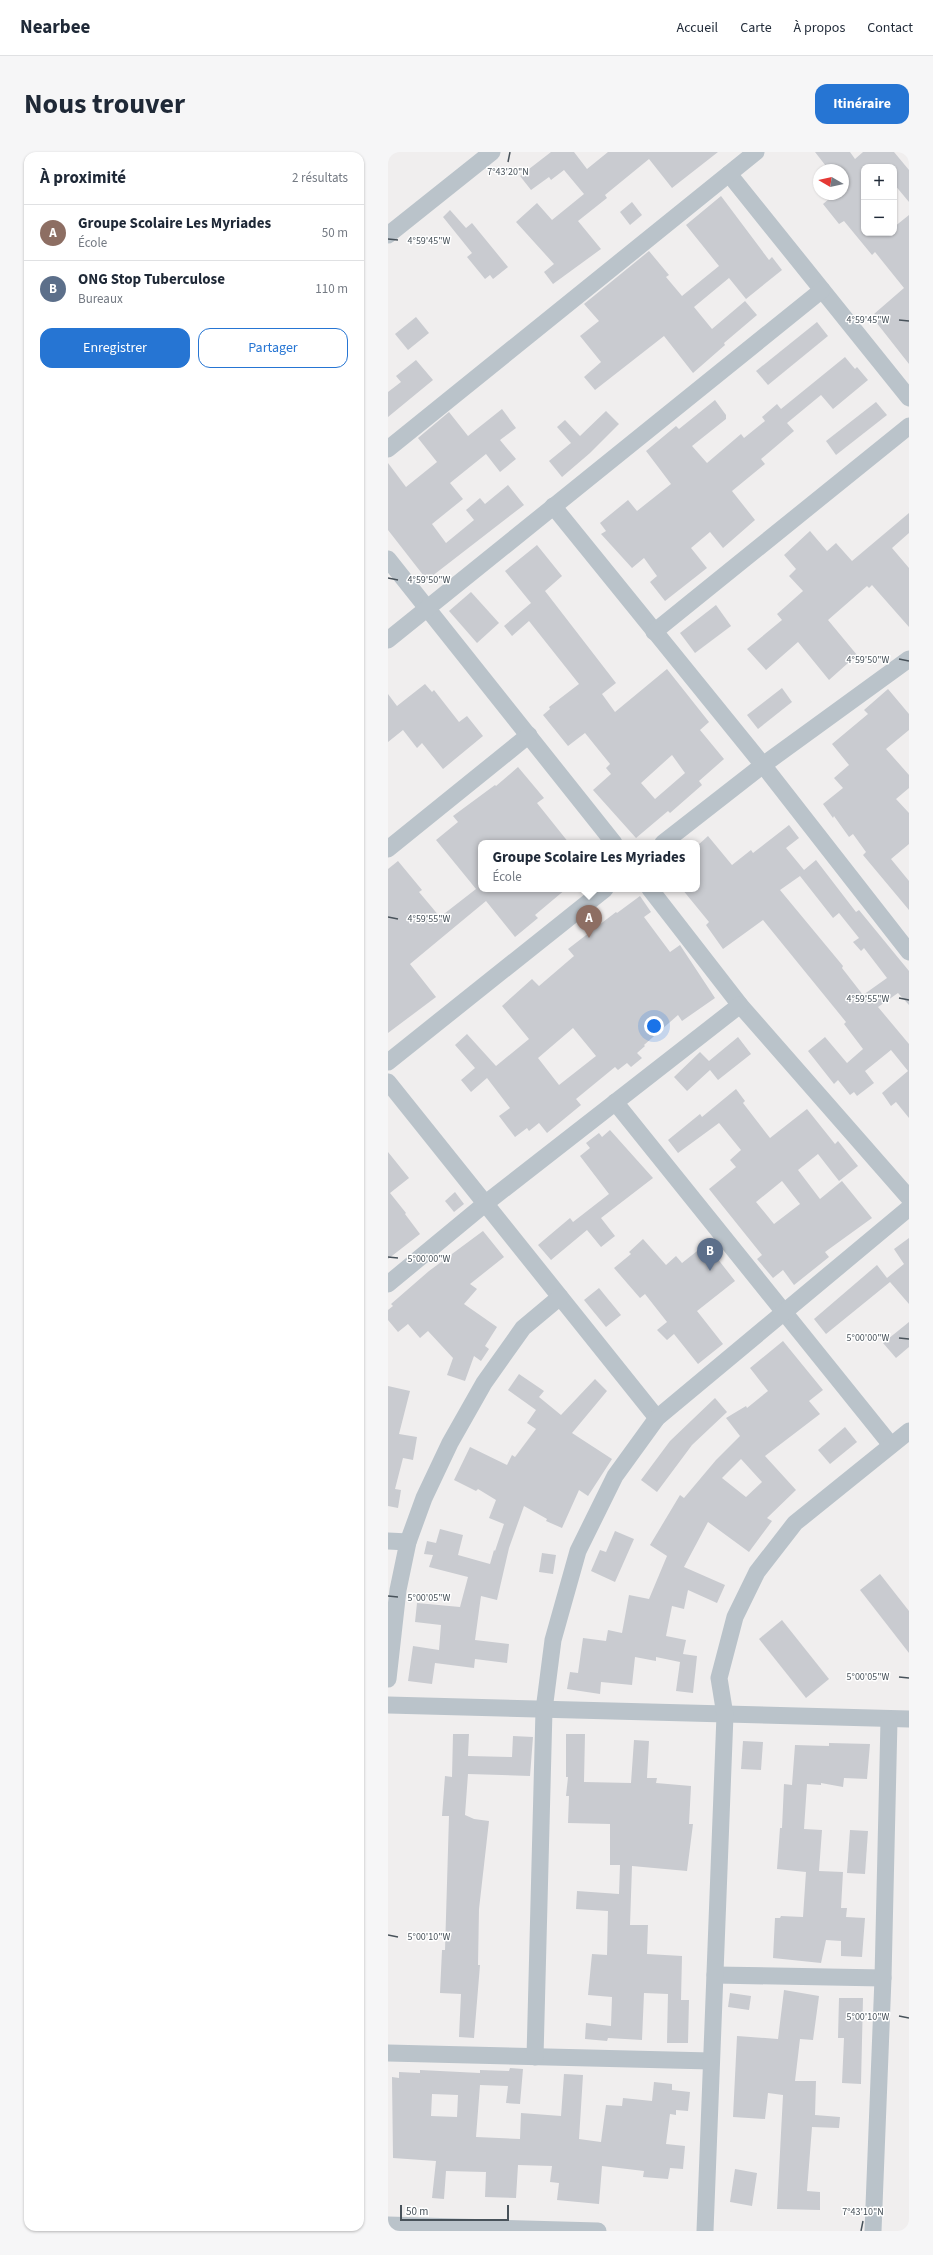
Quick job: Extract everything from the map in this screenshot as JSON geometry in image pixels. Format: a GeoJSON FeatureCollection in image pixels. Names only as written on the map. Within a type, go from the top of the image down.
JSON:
{"type":"FeatureCollection","features":[{"type":"Feature","properties":{"kind":"street"},"geometry":{"type":"LineString","coordinates":[[388,235],[492,152]]}},
{"type":"Feature","properties":{"kind":"street"},"geometry":{"type":"LineString","coordinates":[[388,449],[756,152]]}},
{"type":"Feature","properties":{"kind":"street"},"geometry":{"type":"LineString","coordinates":[[730,174],[909,398]]}},
{"type":"Feature","properties":{"kind":"street"},"geometry":{"type":"LineString","coordinates":[[388,640],[822,290]]}},
{"type":"Feature","properties":{"kind":"street"},"geometry":{"type":"LineString","coordinates":[[654,632],[909,426]]}},
{"type":"Feature","properties":{"kind":"street"},"geometry":{"type":"LineString","coordinates":[[553,506],[762,765],[909,952]]}},
{"type":"Feature","properties":{"kind":"street"},"geometry":{"type":"LineString","coordinates":[[388,559],[612,840]]}},
{"type":"Feature","properties":{"kind":"street"},"geometry":{"type":"LineString","coordinates":[[667,840],[762,765],[907,664]]}},
{"type":"Feature","properties":{"kind":"street"},"geometry":{"type":"LineString","coordinates":[[388,849],[529,735]]}},
{"type":"Feature","properties":{"kind":"street"},"geometry":{"type":"LineString","coordinates":[[388,1062],[601,892]]}},
{"type":"Feature","properties":{"kind":"street"},"geometry":{"type":"LineString","coordinates":[[652,892],[740,1005],[909,1198]]}},
{"type":"Feature","properties":{"kind":"street"},"geometry":{"type":"LineString","coordinates":[[388,1284],[486,1203],[740,1005]]}},
{"type":"Feature","properties":{"kind":"street"},"geometry":{"type":"LineString","coordinates":[[388,1082],[657,1418]]}},
{"type":"Feature","properties":{"kind":"street"},"geometry":{"type":"LineString","coordinates":[[615,1102],[891,1445]]}},
{"type":"Feature","properties":{"kind":"street"},"geometry":{"type":"LineString","coordinates":[[535,2057],[544,1710],[553,1640],[578,1551],[615,1476],[657,1418],[785,1313],[909,1208]]}},
{"type":"Feature","properties":{"kind":"street"},"geometry":{"type":"LineString","coordinates":[[388,1679],[398,1590],[408,1542],[431,1484],[484,1383],[523,1328],[560,1297]]}},
{"type":"Feature","properties":{"kind":"street"},"geometry":{"type":"LineString","coordinates":[[705,2231],[725,1715],[719,1678],[735,1617],[757,1572],[795,1523],[909,1431]]}},
{"type":"Feature","properties":{"kind":"street"},"geometry":{"type":"LineString","coordinates":[[388,1541],[408,1542]]}},
{"type":"Feature","properties":{"kind":"street"},"geometry":{"type":"LineString","coordinates":[[388,1706],[909,1720]]}},
{"type":"Feature","properties":{"kind":"street"},"geometry":{"type":"LineString","coordinates":[[873,2231],[883,1978],[890,1720]]}},
{"type":"Feature","properties":{"kind":"street"},"geometry":{"type":"LineString","coordinates":[[715,1975],[883,1978]]}},
{"type":"Feature","properties":{"kind":"street"},"geometry":{"type":"LineString","coordinates":[[388,2053],[711,2061]]}},
{"type":"Feature","properties":{"kind":"street"},"geometry":{"type":"LineString","coordinates":[[388,2225],[598,2231]]}},
{"type":"Feature","properties":{"kind":"building"},"geometry":{"type":"Polygon","coordinates":[[[551,152],[574,152],[587,169],[608,152],[718,152],[672,188],[649,159],[605,195],[607,198],[578,221],[601,249],[553,284],[544,272],[554,264],[516,222],[537,203],[552,220],[584,194],[564,170],[551,180],[549,177],[531,190],[520,176],[551,152]]]}},
{"type":"Feature","properties":{"kind":"building"},"geometry":{"type":"Polygon","coordinates":[[[815,152],[850,152],[855,159],[863,152],[894,152],[909,170],[909,202],[897,188],[897,164],[861,164],[861,236],[897,236],[897,225],[909,215],[909,364],[876,322],[878,320],[874,314],[904,288],[875,252],[872,255],[844,221],[839,224],[823,204],[828,200],[849,200],[849,164],[824,164],[815,152]]]}},
{"type":"Feature","properties":{"kind":"building"},"geometry":{"type":"Polygon","coordinates":[[[721,196],[769,260],[772,257],[782,270],[746,299],[729,278],[694,307],[712,329],[745,301],[757,315],[724,343],[725,345],[693,373],[664,336],[595,390],[584,377],[601,362],[580,336],[599,321],[584,304],[649,251],[669,275],[666,277],[682,296],[719,266],[686,225],[721,196]]]}},
{"type":"Feature","properties":{"kind":"building"},"geometry":{"type":"Polygon","coordinates":[[[632,202],[642,215],[630,225],[620,212],[632,202]]]}},
{"type":"Feature","properties":{"kind":"building"},"geometry":{"type":"Polygon","coordinates":[[[450,210],[466,228],[472,223],[508,267],[493,279],[490,275],[485,279],[467,257],[472,253],[443,217],[450,210]]]}},
{"type":"Feature","properties":{"kind":"building"},"geometry":{"type":"Polygon","coordinates":[[[416,317],[429,333],[408,350],[395,334],[416,317]]]}},
{"type":"Feature","properties":{"kind":"building"},"geometry":{"type":"Polygon","coordinates":[[[817,322],[828,336],[768,385],[756,371],[817,322]]]}},
{"type":"Feature","properties":{"kind":"building"},"geometry":{"type":"Polygon","coordinates":[[[845,357],[855,369],[857,367],[868,380],[833,409],[821,395],[787,423],[794,431],[761,459],[765,464],[732,491],[755,520],[723,548],[710,532],[691,548],[707,568],[665,601],[650,582],[657,576],[644,558],[632,568],[601,534],[606,531],[600,523],[628,500],[637,511],[671,484],[646,451],[676,426],[679,429],[715,400],[726,415],[726,419],[692,446],[707,463],[741,434],[744,438],[765,421],[762,417],[777,404],[781,409],[845,357]]]}},
{"type":"Feature","properties":{"kind":"building"},"geometry":{"type":"Polygon","coordinates":[[[416,360],[433,380],[388,417],[388,392],[401,382],[396,376],[416,360]]]}},
{"type":"Feature","properties":{"kind":"building"},"geometry":{"type":"Polygon","coordinates":[[[876,402],[887,415],[836,455],[826,441],[876,402]]]}},
{"type":"Feature","properties":{"kind":"building"},"geometry":{"type":"Polygon","coordinates":[[[502,409],[516,428],[500,440],[516,459],[500,472],[486,454],[450,483],[463,499],[432,524],[446,543],[474,520],[466,510],[480,498],[485,504],[508,485],[524,505],[427,580],[388,530],[388,463],[406,487],[437,462],[418,438],[449,412],[468,436],[502,409]]]}},
{"type":"Feature","properties":{"kind":"building"},"geometry":{"type":"Polygon","coordinates":[[[606,411],[619,424],[590,453],[562,477],[549,461],[571,443],[557,427],[565,420],[580,436],[606,411]]]}},
{"type":"Feature","properties":{"kind":"building"},"geometry":{"type":"Polygon","coordinates":[[[909,513],[909,533],[892,548],[909,568],[909,627],[872,585],[869,588],[867,586],[828,620],[857,655],[829,680],[798,642],[766,670],[747,649],[782,620],[777,614],[803,591],[789,576],[796,569],[784,555],[810,531],[827,551],[836,543],[852,561],[909,513]]]}},
{"type":"Feature","properties":{"kind":"building"},"geometry":{"type":"Polygon","coordinates":[[[537,545],[562,576],[545,591],[616,683],[602,694],[615,712],[667,669],[709,722],[700,730],[724,759],[699,781],[702,785],[670,813],[668,811],[636,838],[593,790],[611,774],[606,768],[610,764],[585,733],[568,746],[543,715],[550,709],[549,707],[579,684],[529,621],[512,636],[504,626],[531,603],[505,571],[537,545]],[[672,755],[641,783],[655,799],[685,773],[672,755]]]}},
{"type":"Feature","properties":{"kind":"building"},"geometry":{"type":"Polygon","coordinates":[[[471,592],[499,623],[477,643],[449,611],[471,592]]]}},
{"type":"Feature","properties":{"kind":"building"},"geometry":{"type":"Polygon","coordinates":[[[716,605],[731,626],[695,653],[680,633],[716,605]]]}},
{"type":"Feature","properties":{"kind":"building"},"geometry":{"type":"Polygon","coordinates":[[[425,684],[432,692],[434,690],[459,722],[467,716],[483,736],[443,769],[422,743],[417,748],[403,730],[388,742],[388,694],[397,706],[425,684]]]}},
{"type":"Feature","properties":{"kind":"building"},"geometry":{"type":"Polygon","coordinates":[[[782,688],[792,702],[758,729],[747,715],[782,688]]]}},
{"type":"Feature","properties":{"kind":"building"},"geometry":{"type":"Polygon","coordinates":[[[888,689],[909,714],[909,730],[886,749],[909,775],[909,788],[896,799],[909,813],[909,844],[891,859],[909,881],[909,910],[863,855],[866,852],[853,834],[849,837],[834,816],[833,818],[823,804],[843,788],[834,778],[849,765],[832,744],[868,714],[864,710],[888,689]]]}},
{"type":"Feature","properties":{"kind":"building"},"geometry":{"type":"Polygon","coordinates":[[[518,767],[544,798],[537,803],[567,840],[478,840],[478,892],[562,892],[535,915],[538,918],[515,937],[486,901],[410,964],[436,997],[388,1033],[388,869],[398,861],[422,890],[419,892],[440,917],[476,889],[436,840],[458,822],[453,816],[495,785],[496,786],[518,767]]]}},
{"type":"Feature","properties":{"kind":"building"},"geometry":{"type":"Polygon","coordinates":[[[789,825],[799,838],[786,848],[804,870],[816,860],[856,912],[859,910],[909,971],[909,1005],[898,993],[878,1007],[909,1044],[909,1118],[896,1102],[891,1106],[882,1093],[908,1071],[891,1050],[865,1071],[874,1083],[857,1096],[854,1092],[850,1095],[838,1080],[834,1084],[808,1051],[825,1037],[847,1063],[863,1049],[844,1024],[846,1022],[763,920],[723,949],[706,925],[709,922],[684,892],[700,892],[700,843],[708,836],[732,865],[751,850],[753,853],[789,825]],[[800,876],[780,890],[843,966],[842,968],[863,995],[887,978],[864,948],[861,951],[853,942],[859,938],[839,913],[833,918],[800,876]]]}},
{"type":"Feature","properties":{"kind":"building"},"geometry":{"type":"Polygon","coordinates":[[[640,896],[651,912],[644,917],[670,952],[680,945],[715,998],[682,1021],[678,1015],[637,1053],[642,1058],[631,1067],[627,1063],[618,1070],[615,1067],[576,1099],[581,1105],[547,1133],[539,1123],[529,1131],[527,1128],[515,1137],[499,1116],[510,1108],[487,1078],[471,1092],[461,1080],[475,1068],[455,1045],[467,1034],[496,1066],[529,1039],[502,1006],[532,979],[539,986],[574,956],[568,949],[616,912],[617,913],[640,896]],[[573,1028],[538,1058],[559,1085],[596,1056],[573,1028]]]}},
{"type":"Feature","properties":{"kind":"building"},"geometry":{"type":"Polygon","coordinates":[[[738,1037],[751,1054],[718,1080],[710,1070],[687,1091],[674,1077],[700,1052],[709,1061],[738,1037]]]}},
{"type":"Feature","properties":{"kind":"building"},"geometry":{"type":"Polygon","coordinates":[[[736,1089],[745,1101],[743,1103],[770,1138],[807,1109],[835,1144],[838,1141],[858,1166],[839,1181],[818,1154],[798,1170],[820,1199],[842,1181],[872,1218],[825,1252],[829,1257],[794,1285],[783,1270],[773,1278],[757,1259],[762,1255],[709,1189],[736,1167],[730,1160],[741,1150],[719,1123],[678,1153],[668,1140],[700,1114],[702,1117],[736,1089]],[[782,1181],[756,1202],[774,1224],[800,1204],[782,1181]]]}},
{"type":"Feature","properties":{"kind":"building"},"geometry":{"type":"Polygon","coordinates":[[[610,1130],[653,1178],[601,1218],[615,1236],[601,1247],[587,1230],[551,1260],[538,1245],[570,1218],[573,1222],[609,1194],[580,1156],[590,1148],[586,1143],[599,1133],[602,1137],[610,1130]]]}},
{"type":"Feature","properties":{"kind":"building"},"geometry":{"type":"Polygon","coordinates":[[[388,1152],[409,1178],[390,1193],[420,1234],[388,1259],[388,1152]]]}},
{"type":"Feature","properties":{"kind":"building"},"geometry":{"type":"Polygon","coordinates":[[[455,1192],[464,1204],[454,1212],[445,1201],[455,1192]]]}},
{"type":"Feature","properties":{"kind":"building"},"geometry":{"type":"Polygon","coordinates":[[[483,1231],[504,1257],[470,1284],[477,1289],[464,1304],[497,1327],[485,1346],[489,1349],[481,1361],[474,1356],[465,1381],[447,1375],[453,1358],[428,1331],[420,1338],[408,1324],[398,1332],[388,1320],[388,1310],[393,1306],[391,1304],[429,1271],[483,1231]]]}},
{"type":"Feature","properties":{"kind":"building"},"geometry":{"type":"Polygon","coordinates":[[[909,1238],[909,1304],[890,1282],[826,1334],[814,1319],[877,1265],[887,1278],[904,1264],[894,1249],[909,1238]]]}},
{"type":"Feature","properties":{"kind":"building"},"geometry":{"type":"Polygon","coordinates":[[[643,1239],[666,1265],[676,1256],[682,1263],[706,1244],[735,1281],[697,1311],[723,1344],[698,1364],[674,1334],[667,1340],[657,1330],[667,1322],[645,1294],[640,1298],[614,1268],[631,1254],[629,1252],[643,1239]]]}},
{"type":"Feature","properties":{"kind":"building"},"geometry":{"type":"Polygon","coordinates":[[[599,1288],[621,1315],[606,1327],[584,1300],[599,1288]]]}},
{"type":"Feature","properties":{"kind":"building"},"geometry":{"type":"Polygon","coordinates":[[[909,1322],[909,1347],[896,1358],[883,1343],[909,1322]]]}},
{"type":"Feature","properties":{"kind":"building"},"geometry":{"type":"Polygon","coordinates":[[[783,1341],[823,1390],[809,1401],[820,1414],[765,1456],[796,1490],[767,1518],[772,1521],[749,1552],[708,1522],[684,1567],[725,1585],[717,1603],[688,1590],[684,1609],[672,1606],[666,1636],[686,1640],[683,1654],[697,1656],[693,1693],[676,1691],[680,1662],[656,1657],[656,1661],[635,1657],[632,1685],[601,1682],[600,1694],[567,1689],[570,1672],[578,1673],[583,1638],[606,1641],[608,1630],[622,1633],[629,1595],[649,1599],[667,1556],[650,1545],[680,1495],[684,1498],[716,1460],[740,1436],[726,1418],[746,1406],[747,1408],[768,1391],[750,1368],[783,1341]],[[741,1459],[722,1478],[746,1497],[762,1482],[741,1459]]]}},
{"type":"Feature","properties":{"kind":"building"},"geometry":{"type":"Polygon","coordinates":[[[519,1374],[544,1391],[539,1397],[561,1415],[595,1379],[607,1391],[572,1433],[612,1459],[588,1496],[579,1490],[562,1528],[546,1521],[547,1519],[524,1506],[509,1548],[497,1600],[481,1596],[475,1640],[509,1644],[507,1663],[475,1659],[474,1668],[435,1663],[432,1684],[408,1681],[413,1646],[439,1650],[441,1625],[415,1622],[417,1603],[460,1607],[468,1577],[429,1567],[433,1555],[424,1554],[427,1541],[436,1543],[440,1529],[463,1535],[458,1555],[490,1564],[494,1550],[495,1551],[504,1524],[489,1518],[496,1500],[478,1489],[476,1491],[454,1480],[470,1447],[507,1465],[512,1455],[515,1457],[536,1429],[527,1423],[536,1410],[508,1390],[519,1374]]]}},
{"type":"Feature","properties":{"kind":"building"},"geometry":{"type":"Polygon","coordinates":[[[388,1386],[410,1391],[399,1434],[417,1437],[413,1460],[403,1458],[395,1489],[401,1490],[398,1508],[388,1506],[388,1386]]]}},
{"type":"Feature","properties":{"kind":"building"},"geometry":{"type":"Polygon","coordinates":[[[715,1398],[727,1412],[692,1445],[657,1492],[641,1480],[670,1441],[715,1398]]]}},
{"type":"Feature","properties":{"kind":"building"},"geometry":{"type":"Polygon","coordinates":[[[845,1427],[857,1442],[830,1464],[818,1450],[845,1427]]]}},
{"type":"Feature","properties":{"kind":"building"},"geometry":{"type":"Polygon","coordinates":[[[615,1531],[634,1539],[615,1582],[591,1571],[600,1550],[606,1552],[615,1531]]]}},
{"type":"Feature","properties":{"kind":"building"},"geometry":{"type":"Polygon","coordinates":[[[542,1553],[556,1555],[553,1574],[539,1572],[542,1553]]]}},
{"type":"Feature","properties":{"kind":"building"},"geometry":{"type":"Polygon","coordinates":[[[880,1574],[909,1611],[909,1653],[860,1590],[880,1574]]]}},
{"type":"Feature","properties":{"kind":"building"},"geometry":{"type":"Polygon","coordinates":[[[782,1620],[829,1679],[806,1698],[759,1639],[782,1620]]]}},
{"type":"Feature","properties":{"kind":"building"},"geometry":{"type":"Polygon","coordinates":[[[453,1734],[469,1734],[468,1756],[512,1757],[513,1736],[533,1737],[530,1776],[468,1774],[465,1815],[474,1819],[489,1821],[479,1909],[478,1965],[480,1965],[474,2038],[459,2037],[461,1994],[440,1993],[442,1950],[445,1950],[449,1816],[442,1816],[445,1776],[452,1777],[453,1734]]]}},
{"type":"Feature","properties":{"kind":"building"},"geometry":{"type":"Polygon","coordinates":[[[566,1734],[585,1734],[584,1782],[631,1783],[634,1740],[649,1741],[647,1778],[657,1778],[656,1783],[691,1786],[689,1824],[693,1824],[687,1871],[632,1866],[630,1925],[648,1925],[647,1954],[682,1956],[681,2000],[689,2000],[688,2043],[667,2043],[668,1994],[644,1993],[642,2040],[608,2038],[607,2041],[585,2039],[586,2023],[611,2026],[612,1997],[588,1995],[592,1954],[607,1955],[608,1911],[576,1909],[577,1891],[619,1894],[620,1865],[610,1865],[610,1824],[568,1823],[569,1796],[566,1796],[568,1777],[566,1777],[566,1734]]]}},
{"type":"Feature","properties":{"kind":"building"},"geometry":{"type":"Polygon","coordinates":[[[743,1741],[763,1742],[761,1770],[741,1769],[743,1741]]]}},
{"type":"Feature","properties":{"kind":"building"},"geometry":{"type":"Polygon","coordinates":[[[829,1743],[870,1744],[867,1779],[844,1778],[843,1787],[821,1783],[821,1785],[807,1784],[804,1829],[822,1830],[819,1871],[843,1872],[841,1908],[847,1908],[846,1917],[865,1918],[862,1957],[841,1956],[841,1941],[826,1940],[821,1963],[773,1958],[775,1918],[780,1918],[781,1916],[803,1917],[806,1872],[777,1869],[780,1828],[782,1828],[784,1784],[792,1785],[795,1745],[829,1746],[829,1743]]]}},
{"type":"Feature","properties":{"kind":"building"},"geometry":{"type":"Polygon","coordinates":[[[850,1830],[868,1831],[865,1874],[847,1873],[850,1830]]]}},
{"type":"Feature","properties":{"kind":"building"},"geometry":{"type":"Polygon","coordinates":[[[784,1990],[819,1996],[813,2040],[800,2039],[795,2081],[816,2081],[815,2115],[840,2117],[839,2128],[812,2127],[807,2191],[820,2192],[820,2210],[777,2209],[783,2095],[768,2093],[765,2119],[733,2117],[737,2036],[778,2039],[784,1990]]]}},
{"type":"Feature","properties":{"kind":"building"},"geometry":{"type":"Polygon","coordinates":[[[730,1993],[751,1996],[749,2010],[728,2007],[730,1993]]]}},
{"type":"Feature","properties":{"kind":"building"},"geometry":{"type":"Polygon","coordinates":[[[839,1998],[863,1998],[861,2084],[842,2083],[844,2038],[838,2038],[839,1998]]]}},
{"type":"Feature","properties":{"kind":"building"},"geometry":{"type":"Polygon","coordinates":[[[510,2068],[523,2069],[520,2104],[506,2103],[508,2086],[480,2085],[476,2137],[520,2139],[521,2113],[561,2116],[564,2074],[583,2075],[579,2139],[601,2142],[606,2105],[622,2106],[623,2098],[652,2101],[654,2082],[672,2084],[672,2090],[690,2092],[688,2111],[676,2110],[676,2115],[670,2114],[666,2144],[685,2146],[683,2169],[670,2168],[668,2179],[643,2177],[644,2171],[602,2166],[599,2204],[557,2200],[559,2183],[550,2182],[552,2166],[518,2165],[516,2198],[485,2197],[486,2172],[446,2171],[444,2199],[432,2198],[436,2161],[393,2158],[392,2077],[399,2078],[399,2072],[420,2073],[420,2070],[480,2073],[480,2070],[509,2071],[510,2068]],[[432,2094],[431,2116],[457,2117],[458,2095],[432,2094]]]}},
{"type":"Feature","properties":{"kind":"building"},"geometry":{"type":"Polygon","coordinates":[[[735,2169],[757,2173],[752,2206],[730,2202],[735,2169]]]}},
{"type":"Feature","properties":{"kind":"place","name":"Groupe Scolaire Les Myriades"},"geometry":{"type":"Point","coordinates":[589,938]}},
{"type":"Feature","properties":{"kind":"place","name":"ONG Stop Tuberculose"},"geometry":{"type":"Point","coordinates":[710,1271]}}]}
